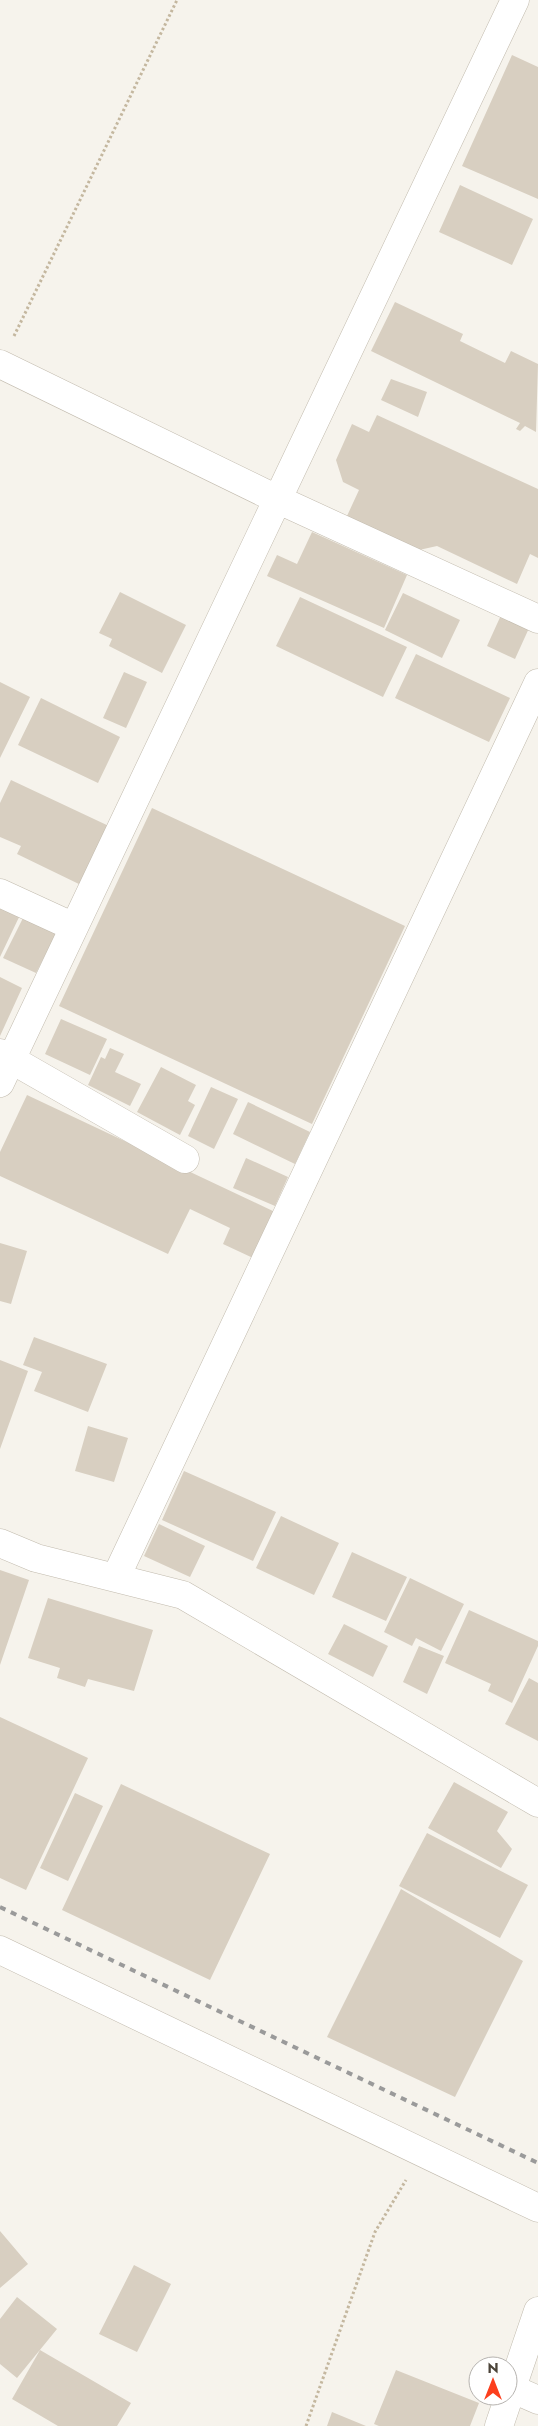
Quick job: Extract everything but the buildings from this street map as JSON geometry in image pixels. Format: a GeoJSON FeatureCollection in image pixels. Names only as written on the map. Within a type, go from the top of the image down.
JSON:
{"type":"FeatureCollection","features":[{"type":"Feature","properties":{"kind":"street"},"geometry":{"type":"LineString","coordinates":[[0,1083],[6,1056],[74,927],[279,500],[515,0]]}},
{"type":"Feature","properties":{"kind":"street"},"geometry":{"type":"LineString","coordinates":[[0,364],[279,500],[538,619]]}},
{"type":"Feature","properties":{"kind":"street"},"geometry":{"type":"LineString","coordinates":[[116,1577],[538,683]]}},
{"type":"Feature","properties":{"kind":"street"},"geometry":{"type":"LineString","coordinates":[[0,894],[74,927]]}},
{"type":"Feature","properties":{"kind":"street"},"geometry":{"type":"LineString","coordinates":[[6,1056],[185,1159]]}},
{"type":"Feature","properties":{"kind":"street"},"geometry":{"type":"LineString","coordinates":[[0,1542],[36,1558],[183,1595],[538,1803]]}},
{"type":"Feature","properties":{"kind":"street"},"geometry":{"type":"LineString","coordinates":[[0,1950],[538,2208]]}},
{"type":"Feature","properties":{"kind":"street"},"geometry":{"type":"LineString","coordinates":[[518,2373],[538,2311]]}},
{"type":"Feature","properties":{"kind":"street"},"geometry":{"type":"LineString","coordinates":[[518,2391],[538,2400]]}},
{"type":"Feature","properties":{"kind":"street"},"geometry":{"type":"LineString","coordinates":[[499,2426],[507,2406]]}},
{"type":"Feature","properties":{"kind":"path"},"geometry":{"type":"LineString","coordinates":[[0,364],[177,0]]}},
{"type":"Feature","properties":{"kind":"path"},"geometry":{"type":"LineString","coordinates":[[306,2426],[375,2232],[422,2154]]}},
{"type":"Feature","properties":{"kind":"railway"},"geometry":{"type":"LineString","coordinates":[[0,1907],[538,2163]]}}]}
